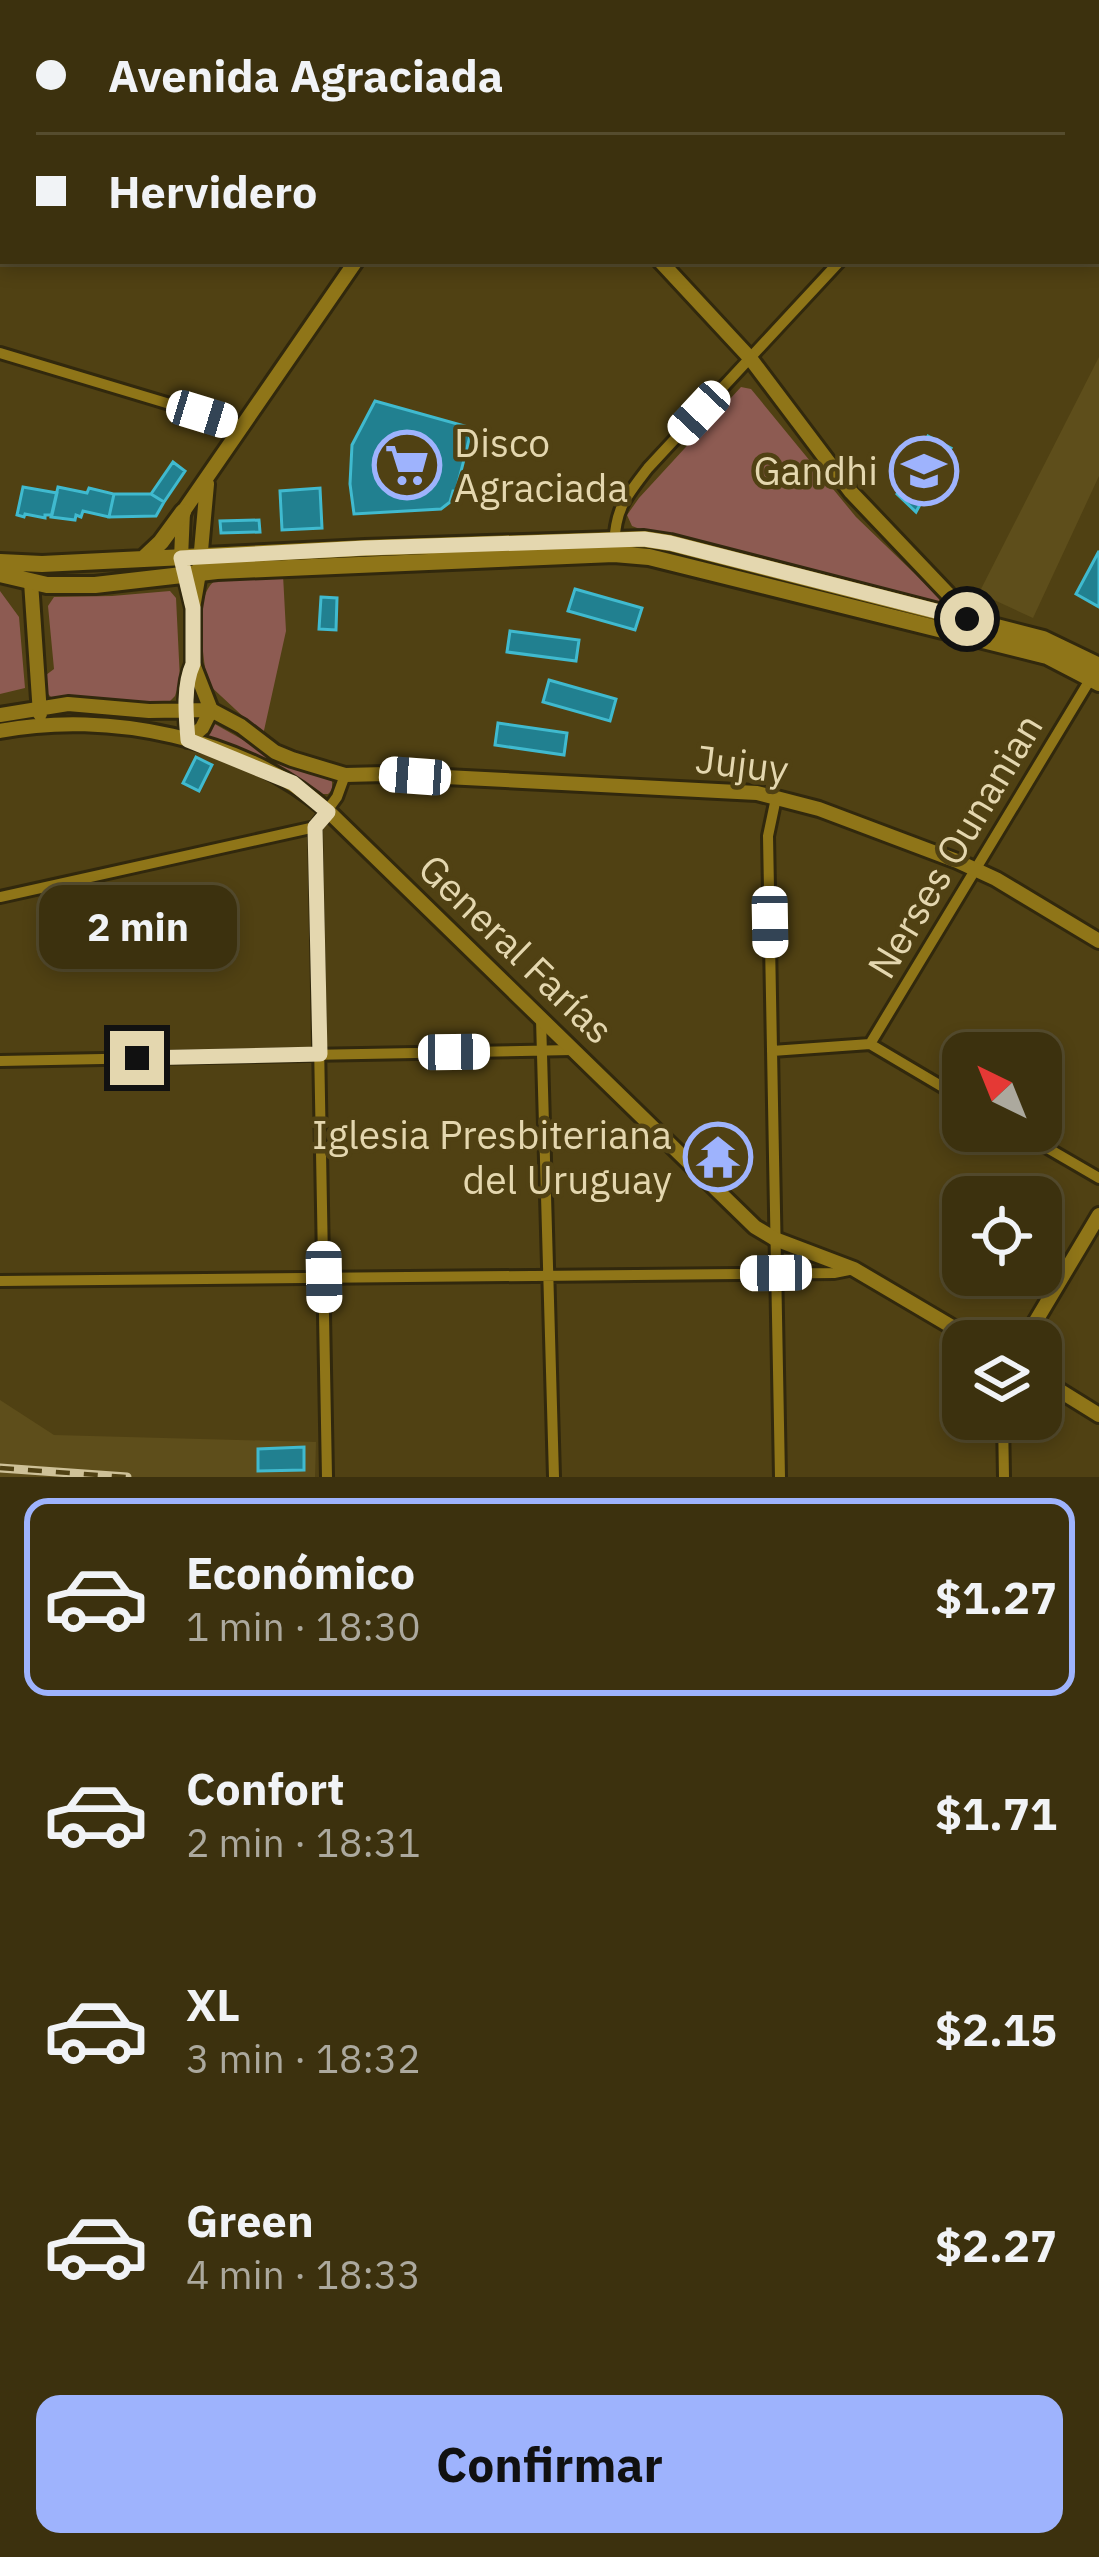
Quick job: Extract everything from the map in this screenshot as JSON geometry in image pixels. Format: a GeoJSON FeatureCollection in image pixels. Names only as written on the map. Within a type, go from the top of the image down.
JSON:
{"type":"FeatureCollection","features":[{"type":"Feature","properties":{"kind":"main road"},"geometry":{"type":"LineString","coordinates":[[143,560],[183,512]]}},
{"type":"Feature","properties":{"kind":"main road"},"geometry":{"type":"LineString","coordinates":[[0,574],[47,585],[94,585],[190,566],[365,548],[670,543],[1057,644],[1096,676]]}},
{"type":"Feature","properties":{"kind":"main road"},"geometry":{"type":"LineString","coordinates":[[614,546],[1047,656],[1096,676]]}},
{"type":"Feature","properties":{"kind":"main road"},"geometry":{"type":"LineString","coordinates":[[0,562],[143,560],[190,566]]}},
{"type":"Feature","properties":{"kind":"street"},"geometry":{"type":"LineString","coordinates":[[188,740],[202,728],[211,710],[193,664],[193,608],[183,512],[354,264]]}},
{"type":"Feature","properties":{"kind":"street"},"geometry":{"type":"LineString","coordinates":[[663,264],[750,358],[851,492],[980,623]]}},
{"type":"Feature","properties":{"kind":"street"},"geometry":{"type":"LineString","coordinates":[[614,546],[621,503],[648,468],[837,264]]}},
{"type":"Feature","properties":{"kind":"street"},"geometry":{"type":"LineString","coordinates":[[0,353],[243,426]]}},
{"type":"Feature","properties":{"kind":"street"},"geometry":{"type":"LineString","coordinates":[[190,566],[208,477]]}},
{"type":"Feature","properties":{"kind":"street"},"geometry":{"type":"LineString","coordinates":[[31,582],[41,724]]}},
{"type":"Feature","properties":{"kind":"street"},"geometry":{"type":"LineString","coordinates":[[188,740],[185,712],[193,664]]}},
{"type":"Feature","properties":{"kind":"street","name":"Nerses Ounanian"},"geometry":{"type":"LineString","coordinates":[[869,1044],[1096,676]]}},
{"type":"Feature","properties":{"kind":"street"},"geometry":{"type":"LineString","coordinates":[[0,715],[68,704],[211,710]]}},
{"type":"Feature","properties":{"kind":"street","name":"Jujuy"},"geometry":{"type":"LineString","coordinates":[[211,710],[275,752],[345,775],[757,793],[819,809],[977,870],[1099,941]]}},
{"type":"Feature","properties":{"kind":"street","name":"General Farías"},"geometry":{"type":"LineString","coordinates":[[0,730],[96,723],[188,740],[293,783],[754,1227],[854,1269],[942,1321]]}},
{"type":"Feature","properties":{"kind":"street"},"geometry":{"type":"LineString","coordinates":[[0,897],[315,827],[328,812],[345,775]]}},
{"type":"Feature","properties":{"kind":"street"},"geometry":{"type":"LineString","coordinates":[[776,798],[768,836],[780,1477]]}},
{"type":"Feature","properties":{"kind":"street"},"geometry":{"type":"LineString","coordinates":[[315,827],[328,1477]]}},
{"type":"Feature","properties":{"kind":"street"},"geometry":{"type":"LineString","coordinates":[[541,1019],[554,1477]]}},
{"type":"Feature","properties":{"kind":"street"},"geometry":{"type":"LineString","coordinates":[[772,1051],[869,1044],[942,1087]]}},
{"type":"Feature","properties":{"kind":"street"},"geometry":{"type":"LineString","coordinates":[[0,1061],[572,1050]]}},
{"type":"Feature","properties":{"kind":"street"},"geometry":{"type":"LineString","coordinates":[[1054,1152],[1099,1178]]}},
{"type":"Feature","properties":{"kind":"street"},"geometry":{"type":"LineString","coordinates":[[1036,1320],[1099,1215]]}},
{"type":"Feature","properties":{"kind":"street"},"geometry":{"type":"LineString","coordinates":[[0,1281],[834,1273],[854,1269]]}},
{"type":"Feature","properties":{"kind":"street"},"geometry":{"type":"LineString","coordinates":[[1062,1392],[1099,1415]]}},
{"type":"Feature","properties":{"kind":"street"},"geometry":{"type":"LineString","coordinates":[[1003,1440],[1004,1477]]}},
{"type":"Feature","properties":{"kind":"shaded area"},"geometry":{"type":"Polygon","coordinates":[[[1099,357],[1099,476],[1033,618],[979,593],[1099,357]]]}},
{"type":"Feature","properties":{"kind":"shaded area"},"geometry":{"type":"Polygon","coordinates":[[[741,387],[751,389],[856,517],[940,598],[938,603],[632,526],[627,515],[639,498],[741,387]]]}},
{"type":"Feature","properties":{"kind":"shaded area"},"geometry":{"type":"Polygon","coordinates":[[[283,575],[286,631],[263,735],[207,683],[202,612],[216,580],[283,575]]]}},
{"type":"Feature","properties":{"kind":"shaded area"},"geometry":{"type":"Polygon","coordinates":[[[0,591],[19,617],[25,688],[0,694],[0,591]]]}},
{"type":"Feature","properties":{"kind":"shaded area"},"geometry":{"type":"Polygon","coordinates":[[[170,591],[176,598],[180,680],[170,701],[158,705],[48,694],[46,675],[54,669],[48,606],[54,597],[170,591]]]}},
{"type":"Feature","properties":{"kind":"shaded area"},"geometry":{"type":"Polygon","coordinates":[[[213,723],[285,762],[332,780],[332,790],[323,794],[286,770],[207,739],[213,723]]]}},
{"type":"Feature","properties":{"kind":"shaded area"},"geometry":{"type":"Polygon","coordinates":[[[0,1400],[54,1435],[316,1442],[315,1477],[0,1477],[0,1400]]]}},
{"type":"Feature","properties":{"kind":"building","name":"Disco Agraciada"},"geometry":{"type":"Polygon","coordinates":[[[375,401],[472,428],[456,491],[441,509],[354,514],[352,445],[375,401]]]}},
{"type":"Feature","properties":{"kind":"building","name":"Gandhi"},"geometry":{"type":"Polygon","coordinates":[[[928,436],[951,448],[916,512],[897,494],[928,436]]]}},
{"type":"Feature","properties":{"kind":"building"},"geometry":{"type":"Polygon","coordinates":[[[173,462],[185,471],[164,502],[151,494],[173,462]]]}},
{"type":"Feature","properties":{"kind":"building"},"geometry":{"type":"Polygon","coordinates":[[[23,487],[57,493],[52,515],[17,515],[23,487]]]}},
{"type":"Feature","properties":{"kind":"building"},"geometry":{"type":"Polygon","coordinates":[[[58,487],[114,494],[109,517],[83,511],[75,520],[51,517],[58,487]]]}},
{"type":"Feature","properties":{"kind":"building"},"geometry":{"type":"Polygon","coordinates":[[[320,488],[322,528],[282,530],[280,491],[320,488]]]}},
{"type":"Feature","properties":{"kind":"building"},"geometry":{"type":"Polygon","coordinates":[[[114,494],[151,494],[164,502],[156,516],[109,517],[114,494]]]}},
{"type":"Feature","properties":{"kind":"building"},"geometry":{"type":"Polygon","coordinates":[[[259,520],[260,532],[221,533],[220,521],[259,520]]]}},
{"type":"Feature","properties":{"kind":"building"},"geometry":{"type":"Polygon","coordinates":[[[1099,551],[1099,607],[1076,594],[1099,551]]]}},
{"type":"Feature","properties":{"kind":"building"},"geometry":{"type":"Polygon","coordinates":[[[575,589],[642,608],[635,630],[568,611],[575,589]]]}},
{"type":"Feature","properties":{"kind":"building"},"geometry":{"type":"Polygon","coordinates":[[[321,597],[337,598],[336,630],[319,629],[321,597]]]}},
{"type":"Feature","properties":{"kind":"building"},"geometry":{"type":"Polygon","coordinates":[[[510,631],[579,640],[576,661],[507,652],[510,631]]]}},
{"type":"Feature","properties":{"kind":"building"},"geometry":{"type":"Polygon","coordinates":[[[549,680],[616,699],[610,721],[543,702],[549,680]]]}},
{"type":"Feature","properties":{"kind":"building"},"geometry":{"type":"Polygon","coordinates":[[[498,723],[567,733],[564,755],[495,745],[498,723]]]}},
{"type":"Feature","properties":{"kind":"building"},"geometry":{"type":"Polygon","coordinates":[[[196,757],[212,765],[199,791],[183,783],[196,757]]]}},
{"type":"Feature","properties":{"kind":"building"},"geometry":{"type":"Polygon","coordinates":[[[304,1447],[304,1470],[258,1471],[258,1449],[304,1447]]]}},
{"type":"Feature","properties":{"kind":"railway"},"geometry":{"type":"LineString","coordinates":[[0,1468],[127,1477]]}},
{"type":"Feature","properties":{"kind":"place","name":"Disco Agraciada"},"geometry":{"type":"Point","coordinates":[407,465]}},
{"type":"Feature","properties":{"kind":"place","name":"Gandhi"},"geometry":{"type":"Point","coordinates":[924,471]}},
{"type":"Feature","properties":{"kind":"place","name":"Iglesia Presbiteriana del Uruguay"},"geometry":{"type":"Point","coordinates":[718,1157]}},
{"type":"Feature","properties":{"kind":"route"},"geometry":{"type":"LineString","coordinates":[[137,1058],[320,1054],[315,827],[328,812],[293,783],[188,740],[185,712],[193,664],[193,608],[181,558],[644,539],[967,619]]}}]}
